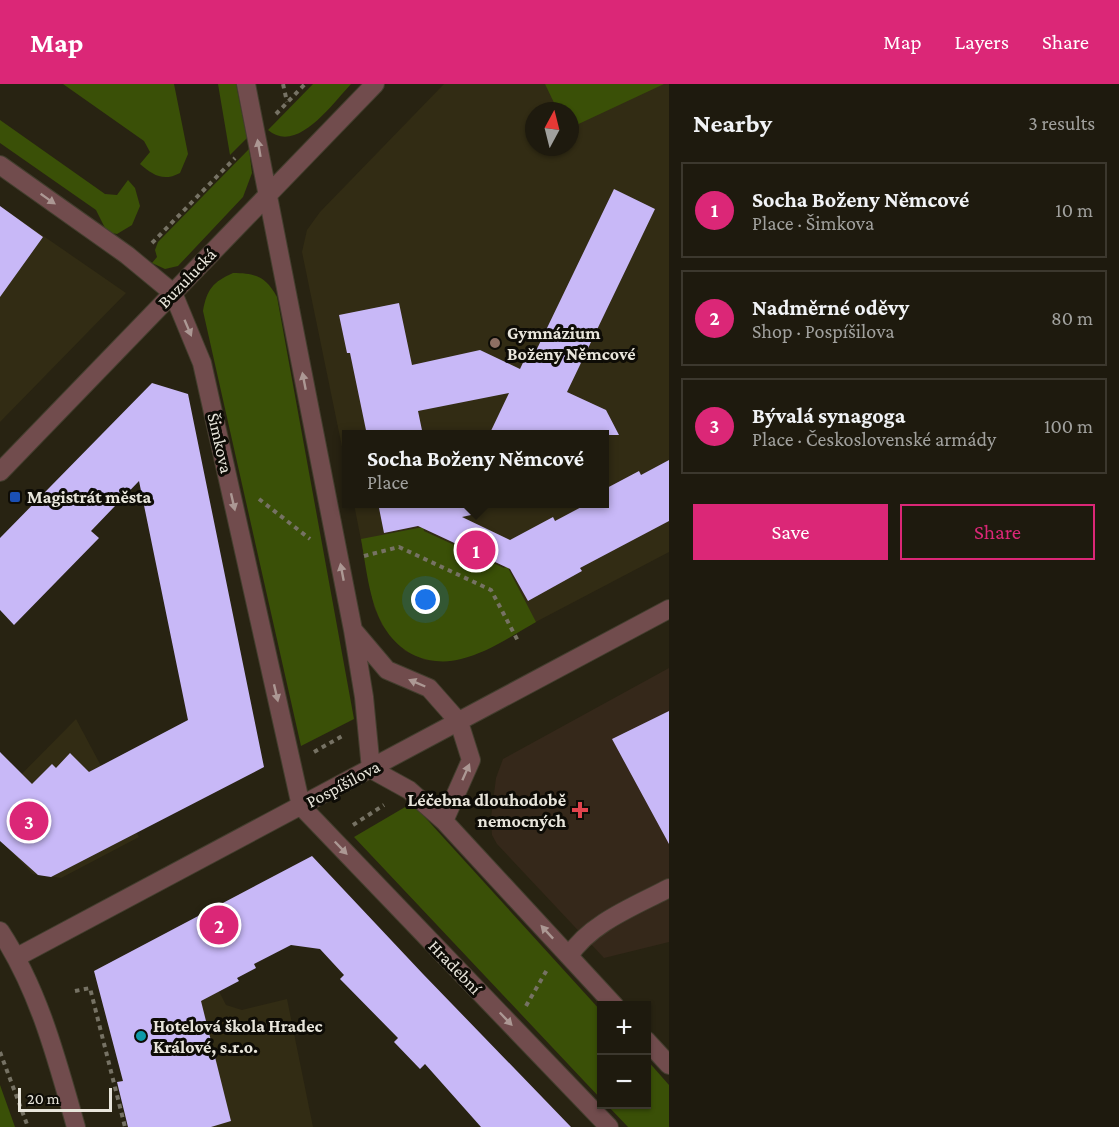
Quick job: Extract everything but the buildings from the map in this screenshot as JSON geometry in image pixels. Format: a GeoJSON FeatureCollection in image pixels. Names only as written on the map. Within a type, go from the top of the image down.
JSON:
{"type":"FeatureCollection","features":[{"type":"Feature","properties":{"kind":"street"},"geometry":{"type":"LineString","coordinates":[[246,84],[353,630],[364,697],[370,769],[408,790],[444,821],[611,1001]]}},
{"type":"Feature","properties":{"kind":"street","name":"Buzulucká"},"geometry":{"type":"LineString","coordinates":[[0,472],[375,84]]}},
{"type":"Feature","properties":{"kind":"street","name":"Šimkova"},"geometry":{"type":"LineString","coordinates":[[0,166],[127,255],[173,293],[202,363],[301,806]]}},
{"type":"Feature","properties":{"kind":"street","name":"Pospíšilova"},"geometry":{"type":"LineString","coordinates":[[17,957],[669,609]]}},
{"type":"Feature","properties":{"kind":"street"},"geometry":{"type":"LineString","coordinates":[[353,630],[387,670],[429,688],[459,722],[471,760],[444,821]]}},
{"type":"Feature","properties":{"kind":"street","name":"Hradební"},"geometry":{"type":"LineString","coordinates":[[301,806],[609,1127]]}},
{"type":"Feature","properties":{"kind":"street"},"geometry":{"type":"LineString","coordinates":[[565,951],[609,920],[669,888]]}},
{"type":"Feature","properties":{"kind":"street"},"geometry":{"type":"LineString","coordinates":[[0,931],[17,957],[36,1000],[76,1127]]}},
{"type":"Feature","properties":{"kind":"street"},"geometry":{"type":"LineString","coordinates":[[651,1045],[669,1065]]}},
{"type":"Feature","properties":{"kind":"path"},"geometry":{"type":"LineString","coordinates":[[283,84],[287,102],[305,84]]}},
{"type":"Feature","properties":{"kind":"path"},"geometry":{"type":"LineString","coordinates":[[151,249],[151,244],[240,153]]}},
{"type":"Feature","properties":{"kind":"path"},"geometry":{"type":"LineString","coordinates":[[231,489],[245,487],[320,546]]}},
{"type":"Feature","properties":{"kind":"path"},"geometry":{"type":"LineString","coordinates":[[357,557],[399,547],[491,590],[518,641]]}},
{"type":"Feature","properties":{"kind":"path"},"geometry":{"type":"LineString","coordinates":[[308,755],[348,732]]}},
{"type":"Feature","properties":{"kind":"path"},"geometry":{"type":"LineString","coordinates":[[347,828],[393,800]]}},
{"type":"Feature","properties":{"kind":"path"},"geometry":{"type":"LineString","coordinates":[[513,1028],[565,951]]}},
{"type":"Feature","properties":{"kind":"path"},"geometry":{"type":"LineString","coordinates":[[75,991],[90,988],[125,1127]]}},
{"type":"Feature","properties":{"kind":"path"},"geometry":{"type":"LineString","coordinates":[[0,1052],[28,1127]]}},
{"type":"Feature","properties":{"kind":"shaded area","name":"Gymnázium Boženy Němcové"},"geometry":{"type":"Polygon","coordinates":[[[444,84],[669,84],[669,552],[473,655],[440,661],[425,660],[405,651],[382,625],[374,607],[355,508],[609,508],[609,430],[342,430],[342,447],[302,252],[307,230],[320,212],[444,84]]]}},
{"type":"Feature","properties":{"kind":"shaded area"},"geometry":{"type":"Polygon","coordinates":[[[0,206],[126,293],[0,422],[0,206]]]}},
{"type":"Feature","properties":{"kind":"shaded area","name":"Léčebna dlouhodobě nemocných"},"geometry":{"type":"Polygon","coordinates":[[[669,668],[669,942],[604,958],[497,844],[492,835],[491,818],[496,778],[503,759],[669,668]]]}},
{"type":"Feature","properties":{"kind":"shaded area"},"geometry":{"type":"Polygon","coordinates":[[[76,719],[139,837],[61,878],[33,874],[0,840],[0,796],[76,719]]]}},
{"type":"Feature","properties":{"kind":"shaded area"},"geometry":{"type":"Polygon","coordinates":[[[185,925],[226,1005],[242,1010],[287,999],[313,1127],[128,1127],[117,1082],[123,1081],[94,971],[185,925]]]}},
{"type":"Feature","properties":{"kind":"green space"},"geometry":{"type":"Polygon","coordinates":[[[63,84],[174,84],[188,154],[180,173],[163,177],[145,168],[140,164],[150,152],[144,141],[63,84]]]}},
{"type":"Feature","properties":{"kind":"green space"},"geometry":{"type":"Polygon","coordinates":[[[218,84],[236,84],[247,138],[230,155],[218,84]]]}},
{"type":"Feature","properties":{"kind":"green space"},"geometry":{"type":"Polygon","coordinates":[[[313,84],[351,84],[314,124],[302,131],[291,136],[279,136],[268,130],[313,84]]]}},
{"type":"Feature","properties":{"kind":"green space"},"geometry":{"type":"Polygon","coordinates":[[[545,84],[664,84],[579,124],[579,102],[554,102],[545,84]]]}},
{"type":"Feature","properties":{"kind":"green space"},"geometry":{"type":"Polygon","coordinates":[[[0,120],[105,194],[117,195],[128,180],[135,188],[140,206],[132,225],[117,234],[107,232],[96,210],[0,143],[0,120]]]}},
{"type":"Feature","properties":{"kind":"green space"},"geometry":{"type":"Polygon","coordinates":[[[249,149],[252,173],[243,197],[178,266],[165,269],[152,263],[157,257],[155,250],[158,242],[249,149]]]}},
{"type":"Feature","properties":{"kind":"green space"},"geometry":{"type":"Polygon","coordinates":[[[233,273],[254,275],[260,278],[269,285],[277,297],[354,719],[301,746],[203,311],[212,287],[233,273]]]}},
{"type":"Feature","properties":{"kind":"green space"},"geometry":{"type":"Polygon","coordinates":[[[423,527],[424,531],[504,568],[507,566],[536,622],[490,648],[456,660],[427,660],[401,647],[381,621],[375,606],[361,539],[423,527]]]}},
{"type":"Feature","properties":{"kind":"green space"},"geometry":{"type":"Polygon","coordinates":[[[412,803],[597,1007],[597,1095],[354,837],[412,803]]]}},
{"type":"Feature","properties":{"kind":"green space"},"geometry":{"type":"Polygon","coordinates":[[[651,1065],[669,1085],[669,1127],[628,1127],[611,1109],[651,1109],[651,1065]]]}},
{"type":"Feature","properties":{"kind":"green space"},"geometry":{"type":"Polygon","coordinates":[[[0,1085],[15,1127],[0,1127],[0,1085]]]}},
{"type":"Feature","properties":{"kind":"place","name":"Gymnázium Boženy Němcové"},"geometry":{"type":"Point","coordinates":[495,343]}},
{"type":"Feature","properties":{"kind":"place","name":"Magistrát města"},"geometry":{"type":"Point","coordinates":[15,497]}},
{"type":"Feature","properties":{"kind":"place","name":"Socha Boženy Němcové"},"geometry":{"type":"Point","coordinates":[476,550]}},
{"type":"Feature","properties":{"kind":"place","name":"Léčebna dlouhodobě nemocných"},"geometry":{"type":"Point","coordinates":[580,810]}},
{"type":"Feature","properties":{"kind":"place","name":"Bývalá synagoga"},"geometry":{"type":"Point","coordinates":[29,821]}},
{"type":"Feature","properties":{"kind":"place","name":"Nadměrné oděvy"},"geometry":{"type":"Point","coordinates":[219,925]}},
{"type":"Feature","properties":{"kind":"place","name":"Hotelová škola Hradec Králové, s.r.o."},"geometry":{"type":"Point","coordinates":[141,1036]}}]}
